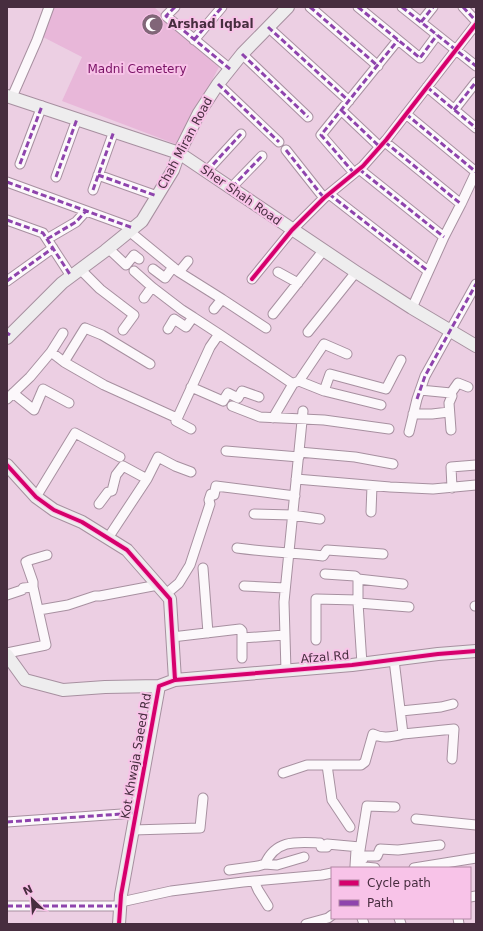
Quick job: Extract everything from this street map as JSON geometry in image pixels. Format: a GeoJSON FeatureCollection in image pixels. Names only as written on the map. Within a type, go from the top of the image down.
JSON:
{"type":"FeatureCollection","features":[{"type":"Feature","properties":{"kind":"street"},"geometry":{"type":"LineString","coordinates":[[9,96],[38,40],[49,7]]}},
{"type":"Feature","properties":{"kind":"street"},"geometry":{"type":"LineString","coordinates":[[175,7],[166,16],[230,69]]}},
{"type":"Feature","properties":{"kind":"street"},"geometry":{"type":"LineString","coordinates":[[194,40],[222,7]]}},
{"type":"Feature","properties":{"kind":"street","name":"Chah Miran Road"},"geometry":{"type":"LineString","coordinates":[[8,335],[57,288],[142,221],[173,170],[179,153],[199,113],[218,84],[242,54],[288,7]]}},
{"type":"Feature","properties":{"kind":"street"},"geometry":{"type":"LineString","coordinates":[[310,7],[378,66]]}},
{"type":"Feature","properties":{"kind":"street"},"geometry":{"type":"LineString","coordinates":[[358,7],[420,58],[437,35]]}},
{"type":"Feature","properties":{"kind":"street"},"geometry":{"type":"LineString","coordinates":[[402,7],[476,66]]}},
{"type":"Feature","properties":{"kind":"street"},"geometry":{"type":"LineString","coordinates":[[421,22],[433,7]]}},
{"type":"Feature","properties":{"kind":"street"},"geometry":{"type":"LineString","coordinates":[[252,279],[292,230],[326,196],[356,171],[382,145],[456,50],[476,23],[463,7]]}},
{"type":"Feature","properties":{"kind":"street"},"geometry":{"type":"LineString","coordinates":[[268,27],[349,101]]}},
{"type":"Feature","properties":{"kind":"street"},"geometry":{"type":"LineString","coordinates":[[398,40],[321,135],[356,171],[444,237]]}},
{"type":"Feature","properties":{"kind":"street"},"geometry":{"type":"LineString","coordinates":[[242,54],[308,117]]}},
{"type":"Feature","properties":{"kind":"street"},"geometry":{"type":"LineString","coordinates":[[454,110],[476,82]]}},
{"type":"Feature","properties":{"kind":"street"},"geometry":{"type":"LineString","coordinates":[[218,84],[279,142]]}},
{"type":"Feature","properties":{"kind":"street"},"geometry":{"type":"LineString","coordinates":[[427,87],[476,128]]}},
{"type":"Feature","properties":{"kind":"street","name":"Sher Shah Road"},"geometry":{"type":"LineString","coordinates":[[9,96],[179,153],[232,187],[292,230],[356,272],[412,308],[476,346]]}},
{"type":"Feature","properties":{"kind":"street"},"geometry":{"type":"LineString","coordinates":[[20,164],[42,106]]}},
{"type":"Feature","properties":{"kind":"street"},"geometry":{"type":"LineString","coordinates":[[341,110],[382,145],[461,204]]}},
{"type":"Feature","properties":{"kind":"street"},"geometry":{"type":"LineString","coordinates":[[406,114],[476,172],[444,237],[412,308]]}},
{"type":"Feature","properties":{"kind":"street"},"geometry":{"type":"LineString","coordinates":[[56,177],[77,119]]}},
{"type":"Feature","properties":{"kind":"street"},"geometry":{"type":"LineString","coordinates":[[93,190],[114,131]]}},
{"type":"Feature","properties":{"kind":"street"},"geometry":{"type":"LineString","coordinates":[[207,171],[241,134]]}},
{"type":"Feature","properties":{"kind":"street"},"geometry":{"type":"LineString","coordinates":[[286,150],[326,196],[428,271]]}},
{"type":"Feature","properties":{"kind":"street"},"geometry":{"type":"LineString","coordinates":[[232,187],[262,156]]}},
{"type":"Feature","properties":{"kind":"street"},"geometry":{"type":"LineString","coordinates":[[98,175],[157,196]]}},
{"type":"Feature","properties":{"kind":"street"},"geometry":{"type":"LineString","coordinates":[[7,182],[131,229],[176,270],[266,328]]}},
{"type":"Feature","properties":{"kind":"street"},"geometry":{"type":"LineString","coordinates":[[47,239],[76,222],[86,211]]}},
{"type":"Feature","properties":{"kind":"street"},"geometry":{"type":"LineString","coordinates":[[7,220],[43,233],[53,248],[76,273],[134,315],[123,330]]}},
{"type":"Feature","properties":{"kind":"street"},"geometry":{"type":"LineString","coordinates":[[7,281],[53,248]]}},
{"type":"Feature","properties":{"kind":"street"},"geometry":{"type":"LineString","coordinates":[[108,248],[126,265],[134,255],[139,259]]}},
{"type":"Feature","properties":{"kind":"street"},"geometry":{"type":"LineString","coordinates":[[273,314],[323,250]]}},
{"type":"Feature","properties":{"kind":"street"},"geometry":{"type":"LineString","coordinates":[[153,269],[165,278],[188,261]]}},
{"type":"Feature","properties":{"kind":"street"},"geometry":{"type":"LineString","coordinates":[[134,271],[182,310],[296,382],[381,405]]}},
{"type":"Feature","properties":{"kind":"street"},"geometry":{"type":"LineString","coordinates":[[278,272],[298,283]]}},
{"type":"Feature","properties":{"kind":"street"},"geometry":{"type":"LineString","coordinates":[[308,332],[356,272]]}},
{"type":"Feature","properties":{"kind":"street"},"geometry":{"type":"LineString","coordinates":[[409,432],[420,390],[426,376],[476,284]]}},
{"type":"Feature","properties":{"kind":"street"},"geometry":{"type":"LineString","coordinates":[[144,298],[152,287]]}},
{"type":"Feature","properties":{"kind":"street"},"geometry":{"type":"LineString","coordinates":[[214,309],[222,299]]}},
{"type":"Feature","properties":{"kind":"street"},"geometry":{"type":"LineString","coordinates":[[168,329],[174,319],[186,327],[193,317]]}},
{"type":"Feature","properties":{"kind":"street"},"geometry":{"type":"LineString","coordinates":[[64,362],[85,328],[102,335],[150,364]]}},
{"type":"Feature","properties":{"kind":"street"},"geometry":{"type":"LineString","coordinates":[[63,333],[51,352],[30,377],[10,396],[34,410],[43,389],[69,403]]}},
{"type":"Feature","properties":{"kind":"street"},"geometry":{"type":"LineString","coordinates":[[191,429],[176,421],[210,347],[219,334]]}},
{"type":"Feature","properties":{"kind":"street"},"geometry":{"type":"LineString","coordinates":[[273,418],[296,382],[324,344],[347,354]]}},
{"type":"Feature","properties":{"kind":"street"},"geometry":{"type":"LineString","coordinates":[[51,352],[64,362],[104,385],[177,418]]}},
{"type":"Feature","properties":{"kind":"street"},"geometry":{"type":"LineString","coordinates":[[324,390],[330,374],[386,389],[401,360]]}},
{"type":"Feature","properties":{"kind":"street"},"geometry":{"type":"LineString","coordinates":[[451,430],[449,403],[452,396],[451,393],[458,383],[468,387]]}},
{"type":"Feature","properties":{"kind":"street"},"geometry":{"type":"LineString","coordinates":[[191,387],[223,401],[228,393],[238,398],[242,391],[260,398]]}},
{"type":"Feature","properties":{"kind":"street"},"geometry":{"type":"LineString","coordinates":[[420,390],[451,393]]}},
{"type":"Feature","properties":{"kind":"street"},"geometry":{"type":"LineString","coordinates":[[232,406],[260,417],[273,418],[303,415],[324,420],[389,429]]}},
{"type":"Feature","properties":{"kind":"street"},"geometry":{"type":"LineString","coordinates":[[413,414],[449,412]]}},
{"type":"Feature","properties":{"kind":"street"},"geometry":{"type":"LineString","coordinates":[[286,671],[284,602],[303,415]]}},
{"type":"Feature","properties":{"kind":"street"},"geometry":{"type":"LineString","coordinates":[[36,497],[75,433],[120,457]]}},
{"type":"Feature","properties":{"kind":"street"},"geometry":{"type":"LineString","coordinates":[[226,451],[355,457],[393,464]]}},
{"type":"Feature","properties":{"kind":"street"},"geometry":{"type":"LineString","coordinates":[[108,538],[147,479],[158,457],[190,472]]}},
{"type":"Feature","properties":{"kind":"street"},"geometry":{"type":"LineString","coordinates":[[7,465],[36,497],[54,510],[82,522],[127,550],[170,599],[175,680]]}},
{"type":"Feature","properties":{"kind":"street"},"geometry":{"type":"LineString","coordinates":[[452,488],[451,467],[476,465]]}},
{"type":"Feature","properties":{"kind":"street"},"geometry":{"type":"LineString","coordinates":[[99,504],[108,492],[112,491],[116,475],[123,466],[147,479]]}},
{"type":"Feature","properties":{"kind":"street"},"geometry":{"type":"LineString","coordinates":[[296,479],[372,486],[434,489],[476,485]]}},
{"type":"Feature","properties":{"kind":"street"},"geometry":{"type":"LineString","coordinates":[[39,610],[68,605],[95,596],[162,589],[179,583],[190,565],[210,504],[209,500],[211,494],[214,495],[216,486],[295,496]]}},
{"type":"Feature","properties":{"kind":"street"},"geometry":{"type":"LineString","coordinates":[[371,512],[372,486]]}},
{"type":"Feature","properties":{"kind":"street"},"geometry":{"type":"LineString","coordinates":[[254,514],[292,515],[320,518]]}},
{"type":"Feature","properties":{"kind":"street"},"geometry":{"type":"LineString","coordinates":[[237,548],[264,552],[288,552],[323,556],[327,550],[383,554]]}},
{"type":"Feature","properties":{"kind":"street"},"geometry":{"type":"LineString","coordinates":[[47,555],[26,562],[39,610],[46,645],[7,654],[25,680],[63,690],[105,687],[159,686]]}},
{"type":"Feature","properties":{"kind":"street"},"geometry":{"type":"LineString","coordinates":[[203,568],[208,633]]}},
{"type":"Feature","properties":{"kind":"street"},"geometry":{"type":"LineString","coordinates":[[325,574],[355,576],[358,579],[403,584]]}},
{"type":"Feature","properties":{"kind":"street"},"geometry":{"type":"LineString","coordinates":[[358,579],[362,664]]}},
{"type":"Feature","properties":{"kind":"street"},"geometry":{"type":"LineString","coordinates":[[244,586],[285,588]]}},
{"type":"Feature","properties":{"kind":"street"},"geometry":{"type":"LineString","coordinates":[[7,595],[22,590],[23,588],[33,587]]}},
{"type":"Feature","properties":{"kind":"street"},"geometry":{"type":"LineString","coordinates":[[316,640],[316,599],[358,601],[410,607]]}},
{"type":"Feature","properties":{"kind":"street"},"geometry":{"type":"LineString","coordinates":[[172,637],[240,629],[242,631],[242,658]]}},
{"type":"Feature","properties":{"kind":"street"},"geometry":{"type":"LineString","coordinates":[[242,638],[285,635]]}},
{"type":"Feature","properties":{"kind":"street","name":"Afzal Rd"},"geometry":{"type":"LineString","coordinates":[[175,680],[362,664],[438,654],[476,651]]}},
{"type":"Feature","properties":{"kind":"street"},"geometry":{"type":"LineString","coordinates":[[394,660],[403,734]]}},
{"type":"Feature","properties":{"kind":"street","name":"Kot Khwaja Saeed Rd"},"geometry":{"type":"LineString","coordinates":[[119,924],[133,830],[159,686],[175,680]]}},
{"type":"Feature","properties":{"kind":"street"},"geometry":{"type":"LineString","coordinates":[[400,711],[452,704]]}},
{"type":"Feature","properties":{"kind":"street"},"geometry":{"type":"LineString","coordinates":[[283,773],[307,765],[361,765],[365,762],[373,734],[384,738],[403,734],[454,729],[452,759]]}},
{"type":"Feature","properties":{"kind":"street"},"geometry":{"type":"LineString","coordinates":[[327,765],[332,800],[350,827]]}},
{"type":"Feature","properties":{"kind":"street"},"geometry":{"type":"LineString","coordinates":[[133,830],[200,828],[203,798]]}},
{"type":"Feature","properties":{"kind":"street"},"geometry":{"type":"LineString","coordinates":[[355,864],[356,850],[360,850],[366,806],[395,807]]}},
{"type":"Feature","properties":{"kind":"street"},"geometry":{"type":"LineString","coordinates":[[7,822],[136,813]]}},
{"type":"Feature","properties":{"kind":"street"},"geometry":{"type":"LineString","coordinates":[[416,819],[476,825]]}},
{"type":"Feature","properties":{"kind":"street"},"geometry":{"type":"LineString","coordinates":[[265,864],[269,855],[280,847],[295,842],[320,843],[321,847],[327,847],[327,844],[360,847]]}},
{"type":"Feature","properties":{"kind":"street"},"geometry":{"type":"LineString","coordinates":[[355,864],[363,859],[363,856],[377,856],[380,849],[398,850],[440,845]]}},
{"type":"Feature","properties":{"kind":"street"},"geometry":{"type":"LineString","coordinates":[[229,870],[265,864],[277,865],[304,857]]}},
{"type":"Feature","properties":{"kind":"street"},"geometry":{"type":"LineString","coordinates":[[420,867],[476,858]]}},
{"type":"Feature","properties":{"kind":"street"},"geometry":{"type":"LineString","coordinates":[[355,864],[371,867]]}},
{"type":"Feature","properties":{"kind":"street"},"geometry":{"type":"LineString","coordinates":[[8,903],[121,904],[172,891],[331,873]]}},
{"type":"Feature","properties":{"kind":"street"},"geometry":{"type":"LineString","coordinates":[[254,881],[268,906]]}},
{"type":"Feature","properties":{"kind":"street"},"geometry":{"type":"LineString","coordinates":[[306,924],[331,916]]}},
{"type":"Feature","properties":{"kind":"green space","name":"Madni Cemetery"},"geometry":{"type":"Polygon","coordinates":[[[51,7],[154,7],[219,67],[178,145],[62,101],[82,57],[41,36],[51,7]]]}},
{"type":"Feature","properties":{"kind":"marked path"},"geometry":{"type":"LineString","coordinates":[[175,7],[166,16],[230,69]]}},
{"type":"Feature","properties":{"kind":"marked path"},"geometry":{"type":"LineString","coordinates":[[194,40],[222,7]]}},
{"type":"Feature","properties":{"kind":"marked path"},"geometry":{"type":"LineString","coordinates":[[310,7],[378,66]]}},
{"type":"Feature","properties":{"kind":"marked path"},"geometry":{"type":"LineString","coordinates":[[358,7],[420,58],[437,35]]}},
{"type":"Feature","properties":{"kind":"marked path"},"geometry":{"type":"LineString","coordinates":[[402,7],[476,66]]}},
{"type":"Feature","properties":{"kind":"marked path"},"geometry":{"type":"LineString","coordinates":[[421,22],[433,7]]}},
{"type":"Feature","properties":{"kind":"marked path"},"geometry":{"type":"LineString","coordinates":[[463,7],[476,21]]}},
{"type":"Feature","properties":{"kind":"marked path"},"geometry":{"type":"LineString","coordinates":[[268,27],[349,101]]}},
{"type":"Feature","properties":{"kind":"marked path"},"geometry":{"type":"LineString","coordinates":[[354,173],[321,135],[398,40]]}},
{"type":"Feature","properties":{"kind":"marked path"},"geometry":{"type":"LineString","coordinates":[[242,54],[308,117]]}},
{"type":"Feature","properties":{"kind":"marked path"},"geometry":{"type":"LineString","coordinates":[[454,110],[476,82]]}},
{"type":"Feature","properties":{"kind":"marked path"},"geometry":{"type":"LineString","coordinates":[[218,84],[279,142]]}},
{"type":"Feature","properties":{"kind":"marked path"},"geometry":{"type":"LineString","coordinates":[[427,87],[476,128]]}},
{"type":"Feature","properties":{"kind":"marked path"},"geometry":{"type":"LineString","coordinates":[[20,164],[42,106]]}},
{"type":"Feature","properties":{"kind":"marked path"},"geometry":{"type":"LineString","coordinates":[[341,110],[380,147]]}},
{"type":"Feature","properties":{"kind":"marked path"},"geometry":{"type":"LineString","coordinates":[[406,114],[476,172]]}},
{"type":"Feature","properties":{"kind":"marked path"},"geometry":{"type":"LineString","coordinates":[[56,177],[77,119]]}},
{"type":"Feature","properties":{"kind":"marked path"},"geometry":{"type":"LineString","coordinates":[[93,190],[114,131]]}},
{"type":"Feature","properties":{"kind":"marked path"},"geometry":{"type":"LineString","coordinates":[[207,171],[241,134]]}},
{"type":"Feature","properties":{"kind":"marked path"},"geometry":{"type":"LineString","coordinates":[[385,142],[461,204]]}},
{"type":"Feature","properties":{"kind":"marked path"},"geometry":{"type":"LineString","coordinates":[[286,150],[324,198]]}},
{"type":"Feature","properties":{"kind":"marked path"},"geometry":{"type":"LineString","coordinates":[[232,187],[262,156]]}},
{"type":"Feature","properties":{"kind":"marked path"},"geometry":{"type":"LineString","coordinates":[[359,169],[444,237]]}},
{"type":"Feature","properties":{"kind":"marked path"},"geometry":{"type":"LineString","coordinates":[[98,175],[157,196]]}},
{"type":"Feature","properties":{"kind":"marked path"},"geometry":{"type":"LineString","coordinates":[[7,182],[133,228]]}},
{"type":"Feature","properties":{"kind":"marked path"},"geometry":{"type":"LineString","coordinates":[[329,194],[428,271]]}},
{"type":"Feature","properties":{"kind":"marked path"},"geometry":{"type":"LineString","coordinates":[[47,239],[76,222],[86,211]]}},
{"type":"Feature","properties":{"kind":"marked path"},"geometry":{"type":"LineString","coordinates":[[7,220],[43,233],[71,276]]}},
{"type":"Feature","properties":{"kind":"marked path"},"geometry":{"type":"LineString","coordinates":[[7,281],[53,248]]}},
{"type":"Feature","properties":{"kind":"marked path"},"geometry":{"type":"LineString","coordinates":[[417,399],[425,376],[476,284]]}},
{"type":"Feature","properties":{"kind":"marked path"},"geometry":{"type":"LineString","coordinates":[[7,822],[136,813]]}},
{"type":"Feature","properties":{"kind":"marked path"},"geometry":{"type":"LineString","coordinates":[[7,906],[120,906]]}},
{"type":"Feature","properties":{"kind":"cycle path"},"geometry":{"type":"LineString","coordinates":[[252,279],[292,230],[324,198],[363,166],[386,140],[476,24]]}},
{"type":"Feature","properties":{"kind":"cycle path"},"geometry":{"type":"LineString","coordinates":[[7,465],[36,497],[54,510],[82,522],[127,550],[170,599],[175,680]]}},
{"type":"Feature","properties":{"kind":"cycle path"},"geometry":{"type":"LineString","coordinates":[[119,924],[121,895],[159,686],[175,680],[352,665],[438,654],[476,651]]}},
{"type":"Feature","properties":{"kind":"place","name":"Arshad Iqbal"},"geometry":{"type":"Point","coordinates":[153,24]}}]}
